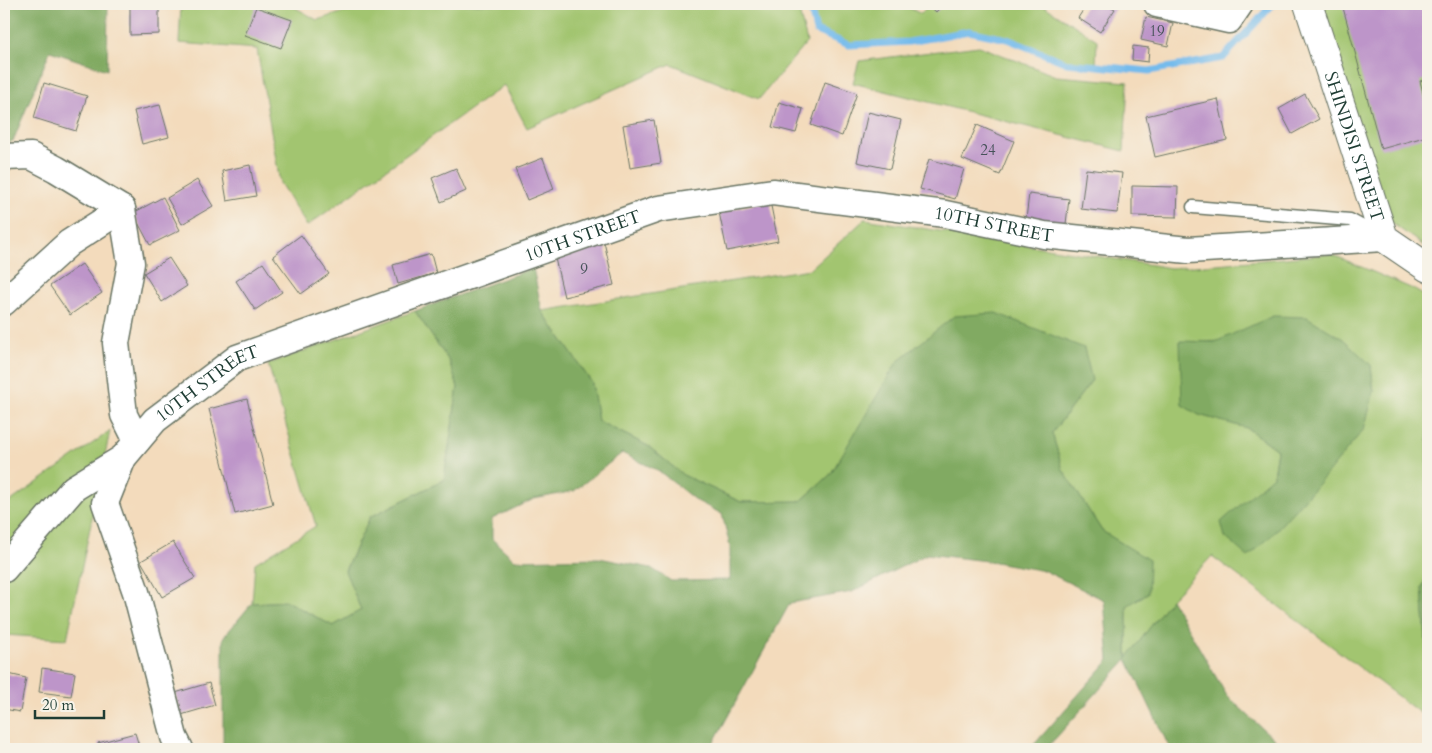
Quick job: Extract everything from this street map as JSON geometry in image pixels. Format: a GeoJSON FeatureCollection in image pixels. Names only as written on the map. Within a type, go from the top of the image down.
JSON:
{"type":"FeatureCollection","features":[{"type":"Feature","properties":{"kind":"street"},"geometry":{"type":"LineString","coordinates":[[1157,4],[1229,20],[1240,4]]}},
{"type":"Feature","properties":{"kind":"street","name":"SHINDISI STREET"},"geometry":{"type":"LineString","coordinates":[[1308,4],[1384,238],[1428,268]]}},
{"type":"Feature","properties":{"kind":"street"},"geometry":{"type":"LineString","coordinates":[[4,157],[31,156],[122,209],[131,263],[116,343],[130,450],[74,488],[4,569]]}},
{"type":"Feature","properties":{"kind":"street","name":"10TH STREET"},"geometry":{"type":"LineString","coordinates":[[177,743],[136,592],[105,503],[130,450],[155,420],[237,358],[658,209],[773,192],[945,214],[1044,235],[1188,250],[1384,238]]}},
{"type":"Feature","properties":{"kind":"street"},"geometry":{"type":"LineString","coordinates":[[4,302],[69,243],[122,209]]}},
{"type":"Feature","properties":{"kind":"lane"},"geometry":{"type":"LineString","coordinates":[[1193,207],[1350,220],[1384,238]]}},
{"type":"Feature","properties":{"kind":"green space"},"geometry":{"type":"Polygon","coordinates":[[[4,4],[108,4],[107,70],[50,51],[13,141],[4,144],[4,4]]]}},
{"type":"Feature","properties":{"kind":"green space"},"geometry":{"type":"Polygon","coordinates":[[[181,4],[289,4],[317,20],[372,4],[797,4],[807,42],[759,99],[671,64],[527,128],[504,85],[307,226],[280,183],[257,49],[179,43],[181,4]]]}},
{"type":"Feature","properties":{"kind":"green space"},"geometry":{"type":"Polygon","coordinates":[[[811,4],[902,4],[921,14],[929,4],[1041,4],[1097,40],[1096,66],[1067,63],[1007,39],[970,31],[909,42],[849,45],[816,31],[810,7],[811,4]]]}},
{"type":"Feature","properties":{"kind":"green space"},"geometry":{"type":"Polygon","coordinates":[[[1318,4],[1428,4],[1428,249],[1389,221],[1318,4]]]}},
{"type":"Feature","properties":{"kind":"green space"},"geometry":{"type":"Polygon","coordinates":[[[979,46],[1056,76],[1128,82],[1124,151],[853,83],[859,61],[979,46]]]}},
{"type":"Feature","properties":{"kind":"green space"},"geometry":{"type":"Polygon","coordinates":[[[865,219],[1171,268],[1331,254],[1413,289],[1428,298],[1428,575],[1422,587],[1428,666],[1428,719],[1212,556],[1171,599],[1127,659],[1127,606],[1149,561],[1102,531],[1063,470],[1052,433],[1092,380],[861,425],[830,475],[801,501],[741,502],[683,475],[648,446],[598,421],[592,383],[542,311],[810,269],[865,219]],[[1343,339],[1180,342],[1199,415],[1247,428],[1277,450],[1273,476],[1374,392],[1371,366],[1343,339]]]}},
{"type":"Feature","properties":{"kind":"green space"},"geometry":{"type":"Polygon","coordinates":[[[533,268],[542,311],[592,383],[598,421],[648,446],[683,475],[741,502],[801,501],[830,475],[897,362],[954,316],[996,313],[1084,348],[1092,380],[1052,433],[1063,470],[1102,531],[1149,560],[1148,593],[1127,606],[1127,658],[1171,599],[1227,696],[1285,749],[1170,749],[1127,659],[1046,749],[1030,749],[1109,660],[1104,600],[1045,571],[995,562],[927,554],[852,592],[790,603],[710,749],[223,749],[223,638],[252,603],[286,601],[333,626],[361,610],[345,571],[370,517],[444,480],[458,387],[449,361],[415,311],[533,268]],[[622,453],[574,491],[534,499],[492,519],[492,539],[515,560],[599,558],[651,568],[671,581],[730,580],[730,546],[722,514],[695,500],[659,471],[622,453]]]}},
{"type":"Feature","properties":{"kind":"green space"},"geometry":{"type":"Polygon","coordinates":[[[415,311],[449,361],[458,387],[444,480],[370,517],[345,570],[361,610],[333,626],[286,601],[252,603],[255,563],[316,526],[268,364],[415,311]]]}},
{"type":"Feature","properties":{"kind":"green space"},"geometry":{"type":"Polygon","coordinates":[[[1273,316],[1307,317],[1343,339],[1371,365],[1374,392],[1364,429],[1327,474],[1270,537],[1248,557],[1225,537],[1221,522],[1273,476],[1277,450],[1247,428],[1199,415],[1182,405],[1180,341],[1215,342],[1273,316]]]}},
{"type":"Feature","properties":{"kind":"green space"},"geometry":{"type":"Polygon","coordinates":[[[110,431],[67,639],[4,635],[4,506],[110,431]]]}},
{"type":"Feature","properties":{"kind":"green space"},"geometry":{"type":"Polygon","coordinates":[[[1428,575],[1428,666],[1422,587],[1428,575]]]}},
{"type":"Feature","properties":{"kind":"building"},"geometry":{"type":"Polygon","coordinates":[[[130,4],[159,4],[159,34],[130,35],[130,4]]]}},
{"type":"Feature","properties":{"kind":"building"},"geometry":{"type":"Polygon","coordinates":[[[927,4],[943,4],[936,12],[927,4]]]}},
{"type":"Feature","properties":{"kind":"building"},"geometry":{"type":"Polygon","coordinates":[[[1087,4],[1106,4],[1115,9],[1100,32],[1078,18],[1087,4]]]}},
{"type":"Feature","properties":{"kind":"building"},"geometry":{"type":"Polygon","coordinates":[[[1342,4],[1428,4],[1428,79],[1420,81],[1428,112],[1428,136],[1381,149],[1342,4]]]}},
{"type":"Feature","properties":{"kind":"building"},"geometry":{"type":"Polygon","coordinates":[[[256,7],[292,20],[281,48],[245,35],[256,7]]]}},
{"type":"Feature","properties":{"kind":"building"},"geometry":{"type":"Polygon","coordinates":[[[1146,17],[1173,23],[1168,46],[1141,40],[1146,17]]]}},
{"type":"Feature","properties":{"kind":"building"},"geometry":{"type":"Polygon","coordinates":[[[1133,46],[1149,48],[1148,62],[1132,60],[1133,46]]]}},
{"type":"Feature","properties":{"kind":"building"},"geometry":{"type":"Polygon","coordinates":[[[825,82],[857,93],[842,136],[811,125],[825,82]]]}},
{"type":"Feature","properties":{"kind":"building"},"geometry":{"type":"Polygon","coordinates":[[[44,83],[87,96],[76,131],[34,118],[44,83]]]}},
{"type":"Feature","properties":{"kind":"building"},"geometry":{"type":"Polygon","coordinates":[[[1305,94],[1319,119],[1292,134],[1279,109],[1305,94]]]}},
{"type":"Feature","properties":{"kind":"building"},"geometry":{"type":"Polygon","coordinates":[[[1218,99],[1227,140],[1155,157],[1146,116],[1218,99]]]}},
{"type":"Feature","properties":{"kind":"building"},"geometry":{"type":"Polygon","coordinates":[[[779,102],[803,109],[796,133],[772,127],[779,102]]]}},
{"type":"Feature","properties":{"kind":"building"},"geometry":{"type":"Polygon","coordinates":[[[160,105],[169,137],[142,144],[134,111],[160,105]]]}},
{"type":"Feature","properties":{"kind":"building"},"geometry":{"type":"Polygon","coordinates":[[[868,112],[901,120],[890,169],[857,162],[868,112]]]}},
{"type":"Feature","properties":{"kind":"building"},"geometry":{"type":"Polygon","coordinates":[[[654,120],[661,163],[630,168],[623,125],[654,120]]]}},
{"type":"Feature","properties":{"kind":"building"},"geometry":{"type":"Polygon","coordinates":[[[977,125],[1014,141],[1000,175],[962,159],[977,125]]]}},
{"type":"Feature","properties":{"kind":"building"},"geometry":{"type":"Polygon","coordinates":[[[543,158],[554,189],[527,200],[515,169],[543,158]]]}},
{"type":"Feature","properties":{"kind":"building"},"geometry":{"type":"Polygon","coordinates":[[[929,159],[964,169],[955,199],[920,189],[929,159]]]}},
{"type":"Feature","properties":{"kind":"building"},"geometry":{"type":"Polygon","coordinates":[[[250,165],[256,196],[227,201],[222,171],[250,165]]]}},
{"type":"Feature","properties":{"kind":"building"},"geometry":{"type":"Polygon","coordinates":[[[456,168],[466,191],[441,202],[432,178],[456,168]]]}},
{"type":"Feature","properties":{"kind":"building"},"geometry":{"type":"Polygon","coordinates":[[[1086,169],[1122,173],[1117,213],[1081,209],[1086,169]]]}},
{"type":"Feature","properties":{"kind":"building"},"geometry":{"type":"Polygon","coordinates":[[[197,180],[213,206],[182,224],[167,198],[197,180]]]}},
{"type":"Feature","properties":{"kind":"building"},"geometry":{"type":"Polygon","coordinates":[[[1132,186],[1178,187],[1177,217],[1132,216],[1132,186]]]}},
{"type":"Feature","properties":{"kind":"building"},"geometry":{"type":"Polygon","coordinates":[[[1029,194],[1069,199],[1065,232],[1025,227],[1029,194]]]}},
{"type":"Feature","properties":{"kind":"building"},"geometry":{"type":"Polygon","coordinates":[[[163,197],[180,230],[150,245],[133,213],[163,197]]]}},
{"type":"Feature","properties":{"kind":"building"},"geometry":{"type":"Polygon","coordinates":[[[770,201],[778,241],[727,251],[719,212],[770,201]]]}},
{"type":"Feature","properties":{"kind":"building"},"geometry":{"type":"Polygon","coordinates":[[[301,235],[329,274],[301,294],[273,256],[301,235]]]}},
{"type":"Feature","properties":{"kind":"building"},"geometry":{"type":"Polygon","coordinates":[[[604,242],[614,285],[564,297],[554,254],[604,242]]]}},
{"type":"Feature","properties":{"kind":"building"},"geometry":{"type":"Polygon","coordinates":[[[431,254],[436,273],[398,284],[393,265],[431,254]]]}},
{"type":"Feature","properties":{"kind":"building"},"geometry":{"type":"Polygon","coordinates":[[[169,258],[187,286],[162,302],[144,273],[169,258]]]}},
{"type":"Feature","properties":{"kind":"building"},"geometry":{"type":"Polygon","coordinates":[[[263,263],[282,292],[255,310],[236,281],[263,263]]]}},
{"type":"Feature","properties":{"kind":"building"},"geometry":{"type":"Polygon","coordinates":[[[82,264],[102,293],[70,315],[50,286],[82,264]]]}},
{"type":"Feature","properties":{"kind":"building"},"geometry":{"type":"Polygon","coordinates":[[[247,399],[273,504],[235,514],[209,409],[247,399]]]}},
{"type":"Feature","properties":{"kind":"building"},"geometry":{"type":"Polygon","coordinates":[[[173,542],[195,578],[162,597],[141,561],[173,542]]]}},
{"type":"Feature","properties":{"kind":"building"},"geometry":{"type":"Polygon","coordinates":[[[42,668],[75,673],[71,696],[39,692],[42,668]]]}},
{"type":"Feature","properties":{"kind":"building"},"geometry":{"type":"Polygon","coordinates":[[[4,673],[26,678],[20,712],[4,709],[4,673]]]}},
{"type":"Feature","properties":{"kind":"building"},"geometry":{"type":"Polygon","coordinates":[[[209,683],[215,705],[181,715],[175,693],[209,683]]]}},
{"type":"Feature","properties":{"kind":"building"},"geometry":{"type":"Polygon","coordinates":[[[135,733],[140,749],[100,749],[98,743],[135,733]]]}},
{"type":"Feature","properties":{"kind":"waterway"},"geometry":{"type":"LineString","coordinates":[[811,4],[810,7],[816,31],[849,45],[909,42],[969,31],[1007,39],[1067,63],[1149,71],[1223,58],[1273,4]]}}]}
